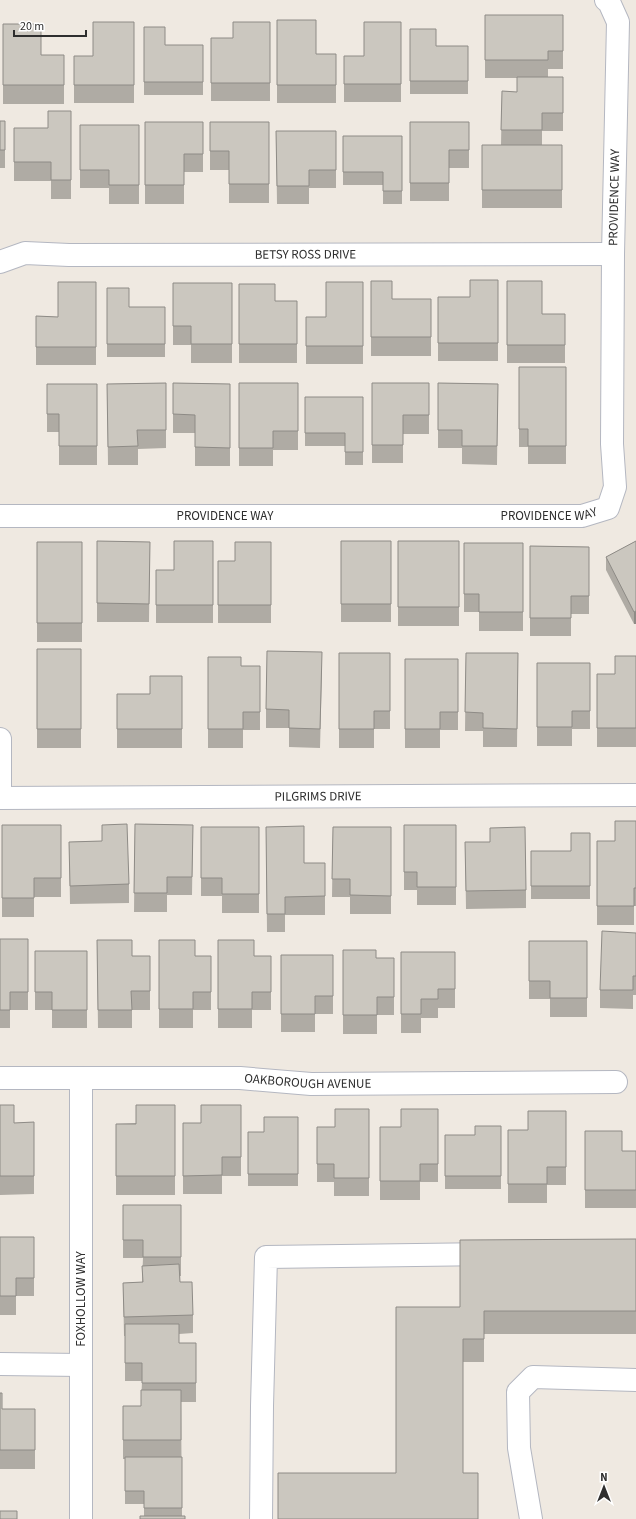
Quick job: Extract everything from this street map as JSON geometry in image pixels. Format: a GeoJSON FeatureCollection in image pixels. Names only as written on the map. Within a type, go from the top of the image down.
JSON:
{"type":"FeatureCollection","features":[{"type":"Feature","properties":{"kind":"street","name":"PROVIDENCE WAY"},"geometry":{"type":"LineString","coordinates":[[0,516],[582,516],[608,508],[615,486],[612,444],[613,254],[618,22],[609,2],[606,0]]}},
{"type":"Feature","properties":{"kind":"street","name":"BETSY ROSS DRIVE"},"geometry":{"type":"LineString","coordinates":[[0,262],[25,253],[69,256],[613,254]]}},
{"type":"Feature","properties":{"kind":"street"},"geometry":{"type":"LineString","coordinates":[[0,739],[0,798]]}},
{"type":"Feature","properties":{"kind":"street","name":"PILGRIMS DRIVE"},"geometry":{"type":"LineString","coordinates":[[0,798],[636,795]]}},
{"type":"Feature","properties":{"kind":"street","name":"OAKBOROUGH AVENUE"},"geometry":{"type":"LineString","coordinates":[[0,1078],[240,1078],[311,1084],[616,1082]]}},
{"type":"Feature","properties":{"kind":"street","name":"FOXHOLLOW WAY"},"geometry":{"type":"LineString","coordinates":[[80,1078],[81,1519]]}},
{"type":"Feature","properties":{"kind":"street"},"geometry":{"type":"LineString","coordinates":[[261,1519],[266,1257],[508,1254]]}},
{"type":"Feature","properties":{"kind":"street"},"geometry":{"type":"LineString","coordinates":[[0,1364],[80,1365]]}},
{"type":"Feature","properties":{"kind":"street"},"geometry":{"type":"LineString","coordinates":[[531,1519],[519,1448],[518,1392],[533,1377],[636,1380]]}},
{"type":"Feature","properties":{"kind":"building"},"geometry":{"type":"Polygon","coordinates":[[[485,15],[563,15],[563,51],[548,51],[548,60],[485,60],[485,15]]]}},
{"type":"Feature","properties":{"kind":"building"},"geometry":{"type":"Polygon","coordinates":[[[277,20],[316,20],[316,54],[336,54],[336,85],[277,85],[277,20]]]}},
{"type":"Feature","properties":{"kind":"building"},"geometry":{"type":"Polygon","coordinates":[[[93,22],[134,22],[134,85],[74,85],[74,56],[93,56],[93,22]]]}},
{"type":"Feature","properties":{"kind":"building"},"geometry":{"type":"Polygon","coordinates":[[[233,22],[270,22],[270,83],[211,83],[211,38],[233,38],[233,22]]]}},
{"type":"Feature","properties":{"kind":"building"},"geometry":{"type":"Polygon","coordinates":[[[364,22],[401,22],[401,84],[344,84],[344,56],[364,56],[364,22]]]}},
{"type":"Feature","properties":{"kind":"building"},"geometry":{"type":"Polygon","coordinates":[[[3,24],[41,24],[41,55],[64,55],[64,85],[3,85],[3,24]]]}},
{"type":"Feature","properties":{"kind":"building"},"geometry":{"type":"Polygon","coordinates":[[[144,27],[165,27],[165,45],[203,45],[203,82],[144,82],[144,27]]]}},
{"type":"Feature","properties":{"kind":"building"},"geometry":{"type":"Polygon","coordinates":[[[410,29],[436,29],[436,46],[468,46],[468,81],[410,81],[410,29]]]}},
{"type":"Feature","properties":{"kind":"building"},"geometry":{"type":"Polygon","coordinates":[[[517,77],[563,77],[563,113],[542,113],[542,130],[501,130],[502,91],[517,92],[517,77]]]}},
{"type":"Feature","properties":{"kind":"building"},"geometry":{"type":"Polygon","coordinates":[[[48,111],[71,111],[71,180],[51,180],[51,162],[14,162],[14,128],[48,128],[48,111]]]}},
{"type":"Feature","properties":{"kind":"building"},"geometry":{"type":"Polygon","coordinates":[[[0,121],[5,121],[5,150],[0,150],[0,121]]]}},
{"type":"Feature","properties":{"kind":"building"},"geometry":{"type":"Polygon","coordinates":[[[145,122],[203,122],[203,154],[184,154],[184,185],[145,185],[145,122]]]}},
{"type":"Feature","properties":{"kind":"building"},"geometry":{"type":"Polygon","coordinates":[[[210,122],[269,122],[269,184],[229,184],[229,151],[210,151],[210,122]]]}},
{"type":"Feature","properties":{"kind":"building"},"geometry":{"type":"Polygon","coordinates":[[[410,122],[469,122],[469,150],[449,150],[449,183],[410,183],[410,122]]]}},
{"type":"Feature","properties":{"kind":"building"},"geometry":{"type":"Polygon","coordinates":[[[80,125],[139,125],[139,185],[109,185],[109,170],[80,170],[80,125]]]}},
{"type":"Feature","properties":{"kind":"building"},"geometry":{"type":"Polygon","coordinates":[[[276,131],[336,131],[336,170],[309,170],[309,186],[277,186],[276,131]]]}},
{"type":"Feature","properties":{"kind":"building"},"geometry":{"type":"Polygon","coordinates":[[[343,136],[402,136],[402,191],[383,191],[383,172],[343,172],[343,136]]]}},
{"type":"Feature","properties":{"kind":"building"},"geometry":{"type":"Polygon","coordinates":[[[482,145],[562,145],[562,190],[482,190],[482,145]]]}},
{"type":"Feature","properties":{"kind":"building"},"geometry":{"type":"Polygon","coordinates":[[[470,280],[498,280],[498,343],[438,343],[438,297],[470,297],[470,280]]]}},
{"type":"Feature","properties":{"kind":"building"},"geometry":{"type":"Polygon","coordinates":[[[371,281],[392,281],[392,299],[431,299],[431,337],[371,337],[371,281]]]}},
{"type":"Feature","properties":{"kind":"building"},"geometry":{"type":"Polygon","coordinates":[[[507,281],[542,281],[542,314],[565,314],[565,345],[507,345],[507,281]]]}},
{"type":"Feature","properties":{"kind":"building"},"geometry":{"type":"Polygon","coordinates":[[[58,282],[96,282],[96,347],[36,347],[36,316],[58,317],[58,282]]]}},
{"type":"Feature","properties":{"kind":"building"},"geometry":{"type":"Polygon","coordinates":[[[326,282],[363,282],[363,346],[306,346],[306,317],[326,317],[326,282]]]}},
{"type":"Feature","properties":{"kind":"building"},"geometry":{"type":"Polygon","coordinates":[[[173,283],[232,283],[232,344],[191,344],[191,326],[173,326],[173,283]]]}},
{"type":"Feature","properties":{"kind":"building"},"geometry":{"type":"Polygon","coordinates":[[[239,284],[275,284],[275,301],[297,301],[297,344],[239,344],[239,284]]]}},
{"type":"Feature","properties":{"kind":"building"},"geometry":{"type":"Polygon","coordinates":[[[107,288],[129,288],[129,307],[165,307],[165,344],[107,344],[107,288]]]}},
{"type":"Feature","properties":{"kind":"building"},"geometry":{"type":"Polygon","coordinates":[[[519,367],[566,367],[566,446],[528,446],[528,429],[519,429],[519,367]]]}},
{"type":"Feature","properties":{"kind":"building"},"geometry":{"type":"Polygon","coordinates":[[[166,383],[166,430],[137,430],[138,446],[108,447],[107,384],[166,383]]]}},
{"type":"Feature","properties":{"kind":"building"},"geometry":{"type":"Polygon","coordinates":[[[173,383],[230,384],[230,448],[195,447],[195,415],[173,414],[173,383]]]}},
{"type":"Feature","properties":{"kind":"building"},"geometry":{"type":"Polygon","coordinates":[[[239,383],[298,383],[298,431],[273,431],[273,448],[239,448],[239,383]]]}},
{"type":"Feature","properties":{"kind":"building"},"geometry":{"type":"Polygon","coordinates":[[[372,383],[429,383],[429,415],[403,415],[403,445],[372,445],[372,383]]]}},
{"type":"Feature","properties":{"kind":"building"},"geometry":{"type":"Polygon","coordinates":[[[438,383],[498,384],[497,446],[462,446],[462,430],[438,430],[438,383]]]}},
{"type":"Feature","properties":{"kind":"building"},"geometry":{"type":"Polygon","coordinates":[[[47,384],[97,384],[97,446],[59,446],[59,414],[47,414],[47,384]]]}},
{"type":"Feature","properties":{"kind":"building"},"geometry":{"type":"Polygon","coordinates":[[[305,397],[363,397],[363,452],[345,452],[345,433],[305,433],[305,397]]]}},
{"type":"Feature","properties":{"kind":"building"},"geometry":{"type":"Polygon","coordinates":[[[97,541],[150,542],[149,604],[97,603],[97,541]]]}},
{"type":"Feature","properties":{"kind":"building"},"geometry":{"type":"Polygon","coordinates":[[[174,541],[213,541],[213,605],[156,605],[156,570],[174,570],[174,541]]]}},
{"type":"Feature","properties":{"kind":"building"},"geometry":{"type":"Polygon","coordinates":[[[341,541],[391,541],[391,604],[341,604],[341,541]]]}},
{"type":"Feature","properties":{"kind":"building"},"geometry":{"type":"Polygon","coordinates":[[[398,541],[459,541],[459,607],[398,607],[398,541]]]}},
{"type":"Feature","properties":{"kind":"building"},"geometry":{"type":"Polygon","coordinates":[[[636,541],[636,611],[634,612],[606,557],[636,541]]]}},
{"type":"Feature","properties":{"kind":"building"},"geometry":{"type":"Polygon","coordinates":[[[37,542],[82,542],[82,623],[37,623],[37,542]]]}},
{"type":"Feature","properties":{"kind":"building"},"geometry":{"type":"Polygon","coordinates":[[[235,542],[271,542],[271,605],[218,605],[218,561],[235,561],[235,542]]]}},
{"type":"Feature","properties":{"kind":"building"},"geometry":{"type":"Polygon","coordinates":[[[464,543],[523,543],[523,612],[479,612],[479,594],[464,594],[464,543]]]}},
{"type":"Feature","properties":{"kind":"building"},"geometry":{"type":"Polygon","coordinates":[[[530,546],[589,547],[589,596],[571,596],[571,618],[530,618],[530,546]]]}},
{"type":"Feature","properties":{"kind":"building"},"geometry":{"type":"Polygon","coordinates":[[[37,649],[81,649],[81,729],[37,729],[37,649]]]}},
{"type":"Feature","properties":{"kind":"building"},"geometry":{"type":"Polygon","coordinates":[[[267,651],[322,652],[320,729],[289,728],[289,710],[266,709],[267,651]]]}},
{"type":"Feature","properties":{"kind":"building"},"geometry":{"type":"Polygon","coordinates":[[[339,653],[390,653],[390,711],[374,711],[374,729],[339,729],[339,653]]]}},
{"type":"Feature","properties":{"kind":"building"},"geometry":{"type":"Polygon","coordinates":[[[466,653],[518,653],[517,729],[483,728],[483,713],[465,712],[466,653]]]}},
{"type":"Feature","properties":{"kind":"building"},"geometry":{"type":"Polygon","coordinates":[[[615,656],[636,656],[636,728],[597,728],[597,674],[615,674],[615,656]]]}},
{"type":"Feature","properties":{"kind":"building"},"geometry":{"type":"Polygon","coordinates":[[[208,657],[241,657],[241,666],[260,666],[260,712],[243,712],[243,729],[208,729],[208,657]]]}},
{"type":"Feature","properties":{"kind":"building"},"geometry":{"type":"Polygon","coordinates":[[[405,659],[458,659],[458,712],[440,712],[440,729],[405,729],[405,659]]]}},
{"type":"Feature","properties":{"kind":"building"},"geometry":{"type":"Polygon","coordinates":[[[537,663],[590,663],[590,711],[572,711],[572,727],[537,727],[537,663]]]}},
{"type":"Feature","properties":{"kind":"building"},"geometry":{"type":"Polygon","coordinates":[[[150,676],[182,676],[182,729],[117,729],[117,694],[150,694],[150,676]]]}},
{"type":"Feature","properties":{"kind":"building"},"geometry":{"type":"Polygon","coordinates":[[[615,821],[636,821],[636,888],[634,888],[634,906],[597,906],[597,841],[615,841],[615,821]]]}},
{"type":"Feature","properties":{"kind":"building"},"geometry":{"type":"Polygon","coordinates":[[[127,824],[129,884],[70,886],[69,842],[102,841],[102,825],[127,824]]]}},
{"type":"Feature","properties":{"kind":"building"},"geometry":{"type":"Polygon","coordinates":[[[135,824],[193,825],[192,877],[167,877],[167,893],[134,893],[135,824]]]}},
{"type":"Feature","properties":{"kind":"building"},"geometry":{"type":"Polygon","coordinates":[[[2,825],[61,825],[61,878],[34,878],[34,898],[2,898],[2,825]]]}},
{"type":"Feature","properties":{"kind":"building"},"geometry":{"type":"Polygon","coordinates":[[[404,825],[456,825],[456,887],[417,887],[417,872],[404,872],[404,825]]]}},
{"type":"Feature","properties":{"kind":"building"},"geometry":{"type":"Polygon","coordinates":[[[304,826],[304,863],[325,863],[325,896],[285,897],[285,914],[267,914],[266,827],[304,826]]]}},
{"type":"Feature","properties":{"kind":"building"},"geometry":{"type":"Polygon","coordinates":[[[201,827],[259,827],[259,894],[222,894],[222,878],[201,878],[201,827]]]}},
{"type":"Feature","properties":{"kind":"building"},"geometry":{"type":"Polygon","coordinates":[[[333,827],[391,827],[391,896],[350,895],[350,879],[332,879],[333,827]]]}},
{"type":"Feature","properties":{"kind":"building"},"geometry":{"type":"Polygon","coordinates":[[[525,827],[526,890],[466,891],[465,842],[490,842],[490,828],[525,827]]]}},
{"type":"Feature","properties":{"kind":"building"},"geometry":{"type":"Polygon","coordinates":[[[571,833],[590,833],[590,886],[531,886],[531,851],[571,851],[571,833]]]}},
{"type":"Feature","properties":{"kind":"building"},"geometry":{"type":"Polygon","coordinates":[[[602,931],[636,933],[636,976],[633,976],[633,990],[600,990],[602,931]]]}},
{"type":"Feature","properties":{"kind":"building"},"geometry":{"type":"Polygon","coordinates":[[[0,939],[28,939],[28,992],[10,992],[10,1010],[0,1010],[0,939]]]}},
{"type":"Feature","properties":{"kind":"building"},"geometry":{"type":"Polygon","coordinates":[[[97,940],[132,940],[132,956],[150,956],[150,991],[131,991],[132,1010],[98,1010],[97,940]]]}},
{"type":"Feature","properties":{"kind":"building"},"geometry":{"type":"Polygon","coordinates":[[[159,940],[195,940],[195,956],[211,956],[211,992],[193,992],[193,1009],[159,1009],[159,940]]]}},
{"type":"Feature","properties":{"kind":"building"},"geometry":{"type":"Polygon","coordinates":[[[218,940],[254,940],[254,956],[271,956],[271,992],[252,992],[252,1009],[218,1009],[218,940]]]}},
{"type":"Feature","properties":{"kind":"building"},"geometry":{"type":"Polygon","coordinates":[[[529,941],[587,941],[587,998],[550,998],[550,981],[529,981],[529,941]]]}},
{"type":"Feature","properties":{"kind":"building"},"geometry":{"type":"Polygon","coordinates":[[[343,950],[376,950],[376,958],[394,958],[394,997],[377,997],[377,1015],[343,1015],[343,950]]]}},
{"type":"Feature","properties":{"kind":"building"},"geometry":{"type":"Polygon","coordinates":[[[35,951],[87,951],[87,1010],[52,1010],[52,992],[35,992],[35,951]]]}},
{"type":"Feature","properties":{"kind":"building"},"geometry":{"type":"Polygon","coordinates":[[[401,952],[455,952],[455,989],[438,989],[438,999],[421,999],[421,1014],[401,1014],[401,952]]]}},
{"type":"Feature","properties":{"kind":"building"},"geometry":{"type":"Polygon","coordinates":[[[281,955],[333,955],[333,996],[315,996],[315,1014],[281,1014],[281,955]]]}},
{"type":"Feature","properties":{"kind":"building"},"geometry":{"type":"Polygon","coordinates":[[[0,1105],[14,1105],[14,1123],[34,1122],[34,1176],[0,1176],[0,1105]]]}},
{"type":"Feature","properties":{"kind":"building"},"geometry":{"type":"Polygon","coordinates":[[[136,1105],[175,1105],[175,1176],[116,1176],[116,1124],[136,1124],[136,1105]]]}},
{"type":"Feature","properties":{"kind":"building"},"geometry":{"type":"Polygon","coordinates":[[[201,1105],[241,1105],[241,1157],[222,1157],[222,1175],[183,1176],[183,1123],[201,1123],[201,1105]]]}},
{"type":"Feature","properties":{"kind":"building"},"geometry":{"type":"Polygon","coordinates":[[[335,1109],[369,1109],[369,1178],[334,1178],[334,1164],[317,1164],[317,1127],[335,1127],[335,1109]]]}},
{"type":"Feature","properties":{"kind":"building"},"geometry":{"type":"Polygon","coordinates":[[[401,1109],[438,1109],[438,1164],[420,1164],[420,1181],[380,1181],[380,1127],[401,1127],[401,1109]]]}},
{"type":"Feature","properties":{"kind":"building"},"geometry":{"type":"Polygon","coordinates":[[[528,1111],[566,1111],[566,1167],[547,1167],[547,1184],[508,1184],[508,1130],[528,1130],[528,1111]]]}},
{"type":"Feature","properties":{"kind":"building"},"geometry":{"type":"Polygon","coordinates":[[[264,1117],[298,1117],[298,1174],[248,1174],[248,1132],[264,1132],[264,1117]]]}},
{"type":"Feature","properties":{"kind":"building"},"geometry":{"type":"Polygon","coordinates":[[[475,1126],[501,1126],[501,1176],[445,1176],[445,1135],[475,1135],[475,1126]]]}},
{"type":"Feature","properties":{"kind":"building"},"geometry":{"type":"Polygon","coordinates":[[[585,1131],[622,1131],[622,1151],[636,1151],[636,1190],[585,1190],[585,1131]]]}},
{"type":"Feature","properties":{"kind":"building"},"geometry":{"type":"Polygon","coordinates":[[[123,1205],[181,1205],[181,1257],[143,1257],[143,1240],[123,1240],[123,1205]]]}},
{"type":"Feature","properties":{"kind":"building"},"geometry":{"type":"Polygon","coordinates":[[[0,1237],[34,1237],[34,1278],[16,1278],[16,1296],[0,1296],[0,1237]]]}},
{"type":"Feature","properties":{"kind":"building"},"geometry":{"type":"Polygon","coordinates":[[[636,1239],[636,1311],[484,1311],[484,1339],[463,1339],[463,1473],[478,1473],[478,1519],[278,1519],[278,1473],[396,1473],[396,1307],[460,1307],[460,1240],[636,1239]]]}},
{"type":"Feature","properties":{"kind":"building"},"geometry":{"type":"Polygon","coordinates":[[[179,1264],[180,1282],[192,1282],[193,1315],[124,1317],[123,1283],[143,1282],[142,1266],[179,1264]]]}},
{"type":"Feature","properties":{"kind":"building"},"geometry":{"type":"Polygon","coordinates":[[[125,1324],[179,1324],[179,1343],[196,1343],[196,1383],[142,1383],[142,1363],[125,1363],[125,1324]]]}},
{"type":"Feature","properties":{"kind":"building"},"geometry":{"type":"Polygon","coordinates":[[[141,1390],[181,1390],[181,1440],[123,1440],[123,1406],[141,1406],[141,1390]]]}},
{"type":"Feature","properties":{"kind":"building"},"geometry":{"type":"Polygon","coordinates":[[[0,1393],[2,1393],[2,1409],[35,1409],[35,1450],[0,1450],[0,1393]]]}},
{"type":"Feature","properties":{"kind":"building"},"geometry":{"type":"Polygon","coordinates":[[[125,1457],[182,1457],[182,1508],[144,1508],[144,1491],[125,1491],[125,1457]]]}},
{"type":"Feature","properties":{"kind":"building"},"geometry":{"type":"Polygon","coordinates":[[[0,1511],[17,1511],[17,1519],[0,1519],[0,1511]]]}},
{"type":"Feature","properties":{"kind":"building"},"geometry":{"type":"Polygon","coordinates":[[[140,1516],[185,1516],[185,1519],[140,1519],[140,1516]]]}}]}
